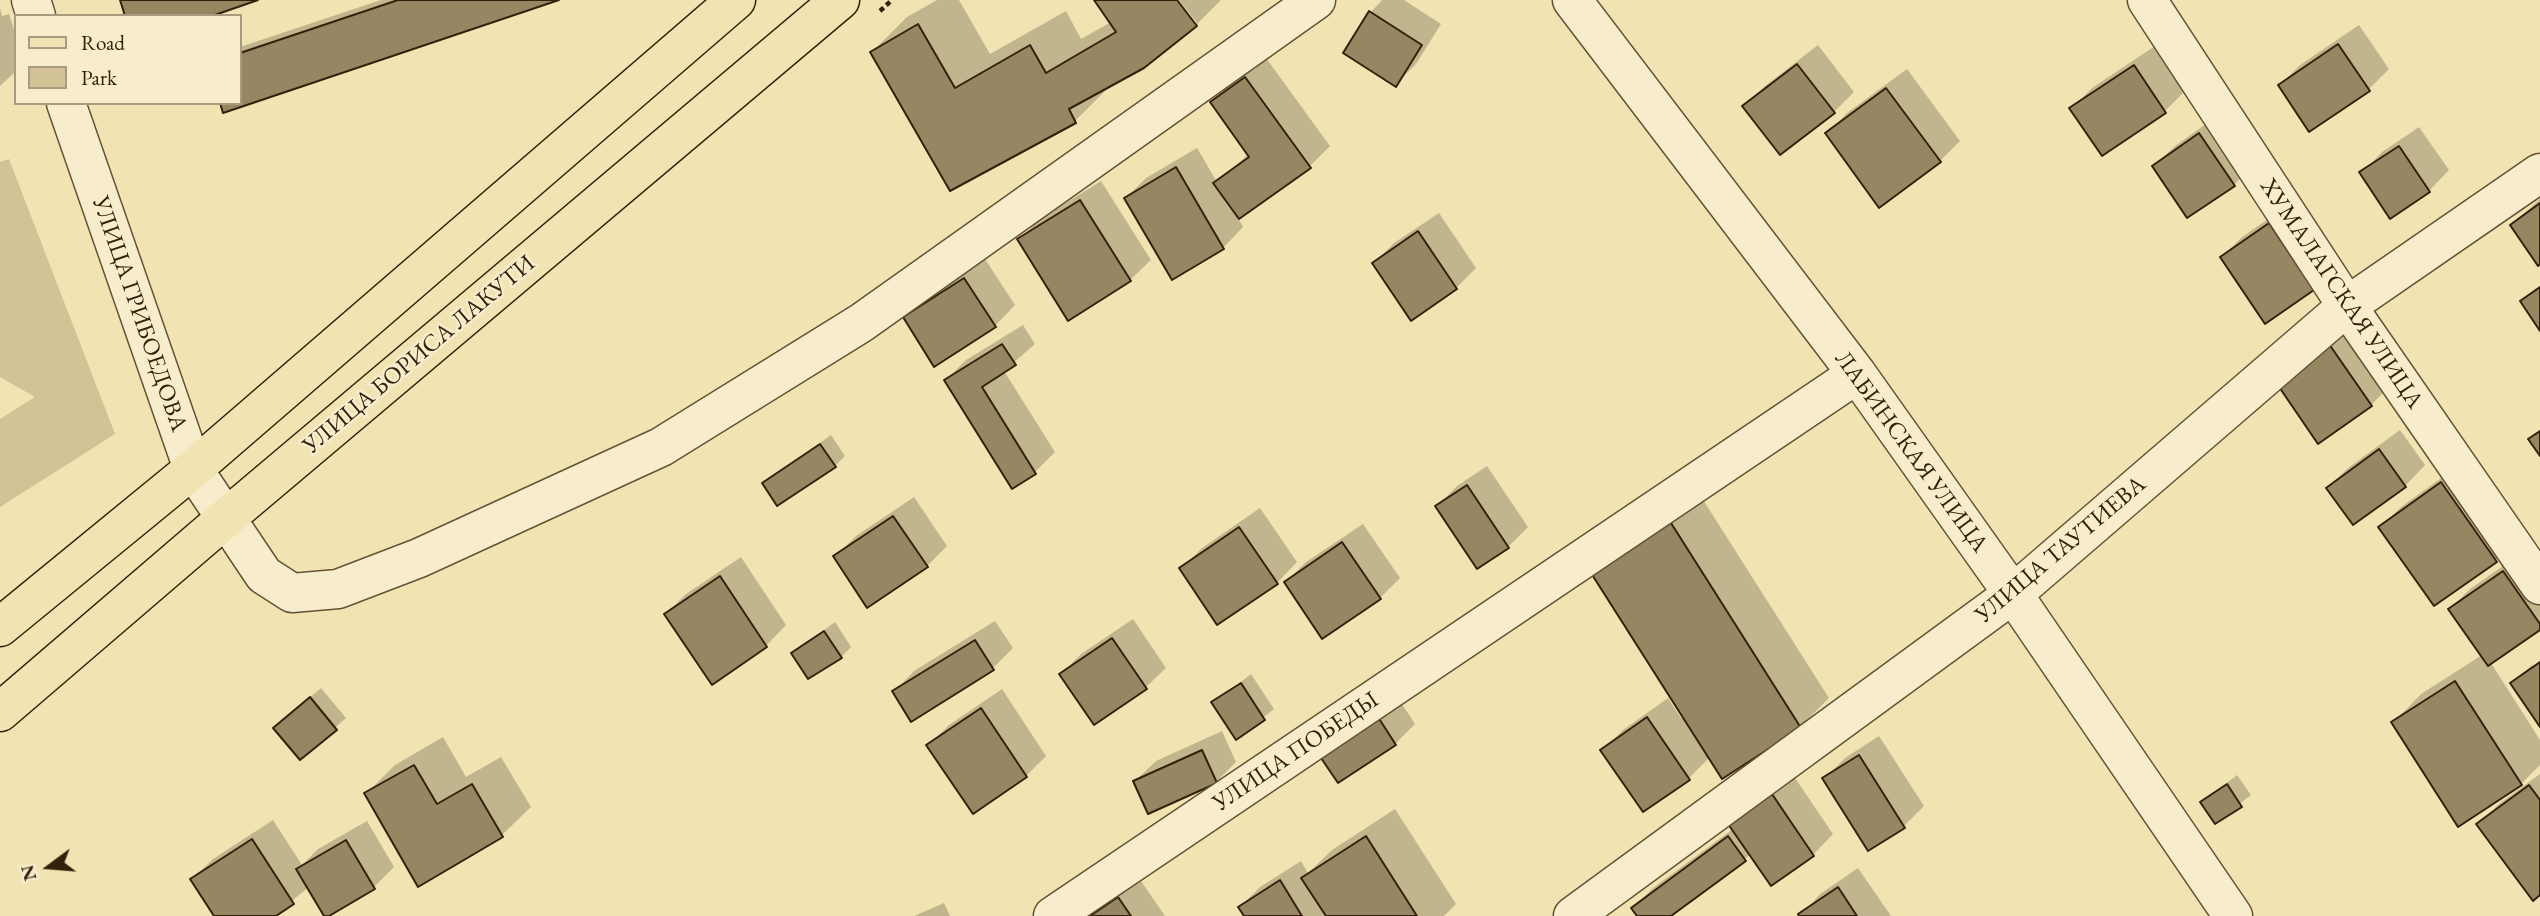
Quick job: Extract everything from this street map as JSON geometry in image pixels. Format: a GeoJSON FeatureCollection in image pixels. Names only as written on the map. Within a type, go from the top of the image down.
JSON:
{"type":"FeatureCollection","features":[{"type":"Feature","properties":{"kind":"main road"},"geometry":{"type":"LineString","coordinates":[[0,627],[193,469],[736,0]]}},
{"type":"Feature","properties":{"kind":"main road","name":"УЛИЦА БОРИСА ЛАКУТИ"},"geometry":{"type":"LineString","coordinates":[[0,712],[840,0]]}},
{"type":"Feature","properties":{"kind":"street","name":"УЛИЦА ГРИБОЕДОВА"},"geometry":{"type":"LineString","coordinates":[[67,105],[193,469],[264,575],[292,593],[338,589],[419,558],[662,447],[861,323],[1316,0]]}},
{"type":"Feature","properties":{"kind":"street","name":"ЛАБИНСКАЯ УЛИЦА"},"geometry":{"type":"LineString","coordinates":[[1572,0],[1857,374],[2013,594],[2232,916]]}},
{"type":"Feature","properties":{"kind":"street","name":"ХУМАЛАГСКАЯ УЛИЦА"},"geometry":{"type":"LineString","coordinates":[[2147,0],[2347,306],[2540,585]]}},
{"type":"Feature","properties":{"kind":"street","name":"УЛИЦА ТАУТИЕВА"},"geometry":{"type":"LineString","coordinates":[[1573,916],[2013,594],[2347,306],[2540,173]]}},
{"type":"Feature","properties":{"kind":"street","name":"УЛИЦА ПОБЕДЫ"},"geometry":{"type":"LineString","coordinates":[[1053,916],[1857,374]]}},
{"type":"Feature","properties":{"kind":"green space"},"geometry":{"type":"Polygon","coordinates":[[[9,159],[115,434],[0,507],[0,419],[35,397],[0,377],[0,162],[9,159]]]}},
{"type":"Feature","properties":{"kind":"building"},"geometry":{"type":"Polygon","coordinates":[[[120,0],[258,0],[218,14],[124,14],[120,0]]]}},
{"type":"Feature","properties":{"kind":"building"},"geometry":{"type":"Polygon","coordinates":[[[398,0],[559,0],[223,113],[221,105],[242,105],[242,52],[398,0]]]}},
{"type":"Feature","properties":{"kind":"building"},"geometry":{"type":"Polygon","coordinates":[[[1094,0],[1177,0],[1197,26],[1144,68],[1069,109],[1076,123],[950,191],[870,52],[918,24],[955,88],[1030,45],[1046,73],[1116,32],[1094,0]]]}},
{"type":"Feature","properties":{"kind":"building"},"geometry":{"type":"Polygon","coordinates":[[[1369,11],[1422,45],[1396,87],[1343,53],[1369,11]]]}},
{"type":"Feature","properties":{"kind":"building"},"geometry":{"type":"Polygon","coordinates":[[[2338,44],[2370,91],[2309,132],[2278,85],[2338,44]]]}},
{"type":"Feature","properties":{"kind":"building"},"geometry":{"type":"Polygon","coordinates":[[[1797,64],[1835,113],[1780,155],[1742,106],[1797,64]]]}},
{"type":"Feature","properties":{"kind":"building"},"geometry":{"type":"Polygon","coordinates":[[[2134,65],[2166,113],[2102,156],[2069,108],[2134,65]]]}},
{"type":"Feature","properties":{"kind":"building"},"geometry":{"type":"Polygon","coordinates":[[[1245,77],[1311,168],[1239,219],[1213,183],[1249,157],[1210,102],[1245,77]]]}},
{"type":"Feature","properties":{"kind":"building"},"geometry":{"type":"Polygon","coordinates":[[[1886,88],[1941,162],[1879,208],[1825,133],[1886,88]]]}},
{"type":"Feature","properties":{"kind":"building"},"geometry":{"type":"Polygon","coordinates":[[[2199,133],[2235,186],[2187,218],[2152,166],[2199,133]]]}},
{"type":"Feature","properties":{"kind":"building"},"geometry":{"type":"Polygon","coordinates":[[[2399,146],[2430,192],[2390,219],[2359,172],[2399,146]]]}},
{"type":"Feature","properties":{"kind":"building"},"geometry":{"type":"Polygon","coordinates":[[[1176,167],[1224,249],[1172,280],[1124,198],[1176,167]]]}},
{"type":"Feature","properties":{"kind":"building"},"geometry":{"type":"Polygon","coordinates":[[[1080,200],[1131,281],[1068,321],[1017,239],[1080,200]]]}},
{"type":"Feature","properties":{"kind":"building"},"geometry":{"type":"Polygon","coordinates":[[[2540,203],[2540,264],[2538,266],[2510,225],[2540,203]]]}},
{"type":"Feature","properties":{"kind":"building"},"geometry":{"type":"Polygon","coordinates":[[[2269,223],[2314,290],[2265,324],[2220,257],[2269,223]]]}},
{"type":"Feature","properties":{"kind":"building"},"geometry":{"type":"Polygon","coordinates":[[[1418,231],[1457,289],[1411,321],[1372,263],[1418,231]]]}},
{"type":"Feature","properties":{"kind":"building"},"geometry":{"type":"Polygon","coordinates":[[[964,278],[996,327],[934,367],[903,317],[964,278]]]}},
{"type":"Feature","properties":{"kind":"building"},"geometry":{"type":"Polygon","coordinates":[[[2540,287],[2540,331],[2520,301],[2540,287]]]}},
{"type":"Feature","properties":{"kind":"building"},"geometry":{"type":"Polygon","coordinates":[[[1002,344],[1016,365],[982,387],[1036,474],[1012,489],[944,380],[1002,344]]]}},
{"type":"Feature","properties":{"kind":"building"},"geometry":{"type":"Polygon","coordinates":[[[2329,344],[2372,406],[2318,444],[2275,381],[2329,344]]]}},
{"type":"Feature","properties":{"kind":"building"},"geometry":{"type":"Polygon","coordinates":[[[2540,431],[2540,456],[2528,439],[2540,431]]]}},
{"type":"Feature","properties":{"kind":"building"},"geometry":{"type":"Polygon","coordinates":[[[820,444],[836,467],[777,506],[762,483],[820,444]]]}},
{"type":"Feature","properties":{"kind":"building"},"geometry":{"type":"Polygon","coordinates":[[[2379,449],[2406,487],[2353,525],[2326,488],[2379,449]]]}},
{"type":"Feature","properties":{"kind":"building"},"geometry":{"type":"Polygon","coordinates":[[[2441,482],[2497,562],[2434,606],[2378,527],[2441,482]]]}},
{"type":"Feature","properties":{"kind":"building"},"geometry":{"type":"Polygon","coordinates":[[[1467,485],[1509,548],[1477,569],[1435,506],[1467,485]]]}},
{"type":"Feature","properties":{"kind":"building"},"geometry":{"type":"Polygon","coordinates":[[[893,516],[928,567],[867,608],[833,556],[893,516]]]}},
{"type":"Feature","properties":{"kind":"building"},"geometry":{"type":"Polygon","coordinates":[[[1671,523],[1801,728],[1722,779],[1591,573],[1671,523]]]}},
{"type":"Feature","properties":{"kind":"building"},"geometry":{"type":"Polygon","coordinates":[[[1239,527],[1278,584],[1217,625],[1179,568],[1239,527]]]}},
{"type":"Feature","properties":{"kind":"building"},"geometry":{"type":"Polygon","coordinates":[[[1342,542],[1381,599],[1322,639],[1284,582],[1342,542]]]}},
{"type":"Feature","properties":{"kind":"building"},"geometry":{"type":"Polygon","coordinates":[[[2503,571],[2540,624],[2540,630],[2488,666],[2448,609],[2503,571]]]}},
{"type":"Feature","properties":{"kind":"building"},"geometry":{"type":"Polygon","coordinates":[[[720,576],[767,647],[712,685],[664,614],[720,576]]]}},
{"type":"Feature","properties":{"kind":"building"},"geometry":{"type":"Polygon","coordinates":[[[824,631],[842,658],[808,679],[791,653],[824,631]]]}},
{"type":"Feature","properties":{"kind":"building"},"geometry":{"type":"Polygon","coordinates":[[[1112,638],[1147,689],[1094,725],[1059,674],[1112,638]]]}},
{"type":"Feature","properties":{"kind":"building"},"geometry":{"type":"Polygon","coordinates":[[[975,640],[994,670],[911,722],[892,691],[975,640]]]}},
{"type":"Feature","properties":{"kind":"building"},"geometry":{"type":"Polygon","coordinates":[[[2540,662],[2540,727],[2510,683],[2540,662]]]}},
{"type":"Feature","properties":{"kind":"building"},"geometry":{"type":"Polygon","coordinates":[[[2455,681],[2522,785],[2458,827],[2391,722],[2455,681]]]}},
{"type":"Feature","properties":{"kind":"building"},"geometry":{"type":"Polygon","coordinates":[[[1241,683],[1265,720],[1236,740],[1211,702],[1241,683]]]}},
{"type":"Feature","properties":{"kind":"building"},"geometry":{"type":"Polygon","coordinates":[[[310,697],[337,730],[300,760],[273,728],[310,697]]]}},
{"type":"Feature","properties":{"kind":"building"},"geometry":{"type":"Polygon","coordinates":[[[981,708],[1027,777],[973,814],[926,745],[981,708]]]}},
{"type":"Feature","properties":{"kind":"building"},"geometry":{"type":"Polygon","coordinates":[[[1378,717],[1396,745],[1338,783],[1319,755],[1378,717]]]}},
{"type":"Feature","properties":{"kind":"building"},"geometry":{"type":"Polygon","coordinates":[[[1647,717],[1690,780],[1643,812],[1600,750],[1647,717]]]}},
{"type":"Feature","properties":{"kind":"building"},"geometry":{"type":"Polygon","coordinates":[[[1202,750],[1217,783],[1148,814],[1133,781],[1202,750]]]}},
{"type":"Feature","properties":{"kind":"building"},"geometry":{"type":"Polygon","coordinates":[[[1859,755],[1905,828],[1868,851],[1822,778],[1859,755]]]}},
{"type":"Feature","properties":{"kind":"building"},"geometry":{"type":"Polygon","coordinates":[[[414,765],[437,804],[472,784],[503,837],[418,887],[364,793],[414,765]]]}},
{"type":"Feature","properties":{"kind":"building"},"geometry":{"type":"Polygon","coordinates":[[[2227,784],[2242,807],[2215,824],[2200,802],[2227,784]]]}},
{"type":"Feature","properties":{"kind":"building"},"geometry":{"type":"Polygon","coordinates":[[[2529,785],[2540,800],[2540,895],[2533,901],[2476,824],[2529,785]]]}},
{"type":"Feature","properties":{"kind":"building"},"geometry":{"type":"Polygon","coordinates":[[[1772,794],[1814,856],[1771,886],[1728,824],[1772,794]]]}},
{"type":"Feature","properties":{"kind":"building"},"geometry":{"type":"Polygon","coordinates":[[[1366,836],[1417,916],[1326,916],[1301,878],[1366,836]]]}},
{"type":"Feature","properties":{"kind":"building"},"geometry":{"type":"Polygon","coordinates":[[[1728,836],[1746,861],[1671,916],[1637,916],[1631,908],[1728,836]]]}},
{"type":"Feature","properties":{"kind":"building"},"geometry":{"type":"Polygon","coordinates":[[[252,839],[294,904],[276,916],[214,916],[190,879],[252,839]]]}},
{"type":"Feature","properties":{"kind":"building"},"geometry":{"type":"Polygon","coordinates":[[[346,840],[375,889],[329,916],[324,916],[296,869],[346,840]]]}},
{"type":"Feature","properties":{"kind":"building"},"geometry":{"type":"Polygon","coordinates":[[[1280,880],[1302,916],[1244,916],[1238,907],[1280,880]]]}},
{"type":"Feature","properties":{"kind":"building"},"geometry":{"type":"Polygon","coordinates":[[[1838,887],[1857,916],[1799,916],[1798,914],[1838,887]]]}},
{"type":"Feature","properties":{"kind":"building"},"geometry":{"type":"Polygon","coordinates":[[[1118,897],[1131,916],[1090,916],[1118,897]]]}}]}
